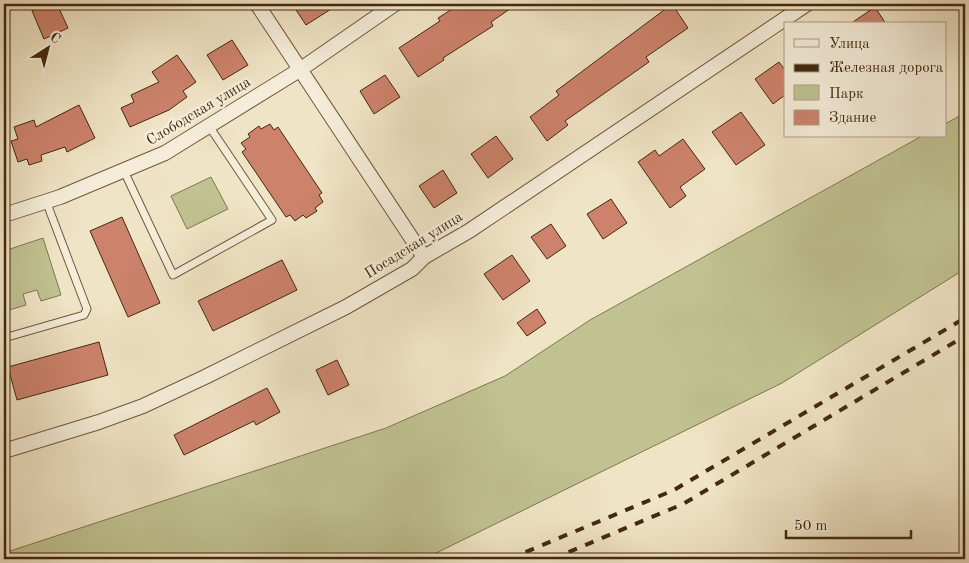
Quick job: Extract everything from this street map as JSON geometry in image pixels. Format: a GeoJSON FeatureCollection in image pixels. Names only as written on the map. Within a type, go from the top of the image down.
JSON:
{"type":"FeatureCollection","features":[{"type":"Feature","properties":{"kind":"street"},"geometry":{"type":"LineString","coordinates":[[256,4],[301,69],[424,257]]}},
{"type":"Feature","properties":{"kind":"street","name":"Слободская улица"},"geometry":{"type":"LineString","coordinates":[[4,215],[124,171],[165,153],[301,69],[395,4]]}},
{"type":"Feature","properties":{"kind":"street","name":"Посадская улица"},"geometry":{"type":"LineString","coordinates":[[4,451],[99,422],[143,406],[346,307],[412,269],[424,257],[469,231],[807,4]]}},
{"type":"Feature","properties":{"kind":"lane"},"geometry":{"type":"LineString","coordinates":[[124,171],[173,275],[272,220],[209,126]]}},
{"type":"Feature","properties":{"kind":"lane"},"geometry":{"type":"LineString","coordinates":[[4,338],[84,315],[87,310],[46,201]]}},
{"type":"Feature","properties":{"kind":"green space"},"geometry":{"type":"Polygon","coordinates":[[[965,113],[965,269],[782,383],[424,559],[4,559],[4,553],[386,428],[505,376],[590,320],[918,138],[946,138],[946,123],[965,113]]]}},
{"type":"Feature","properties":{"kind":"green space"},"geometry":{"type":"Polygon","coordinates":[[[211,177],[228,209],[187,229],[171,196],[211,177]]]}},
{"type":"Feature","properties":{"kind":"green space"},"geometry":{"type":"Polygon","coordinates":[[[43,238],[61,295],[41,301],[37,290],[23,294],[26,305],[6,311],[4,303],[4,251],[43,238]]]}},
{"type":"Feature","properties":{"kind":"building"},"geometry":{"type":"Polygon","coordinates":[[[48,4],[57,4],[68,28],[44,39],[32,11],[48,4]]]}},
{"type":"Feature","properties":{"kind":"building"},"geometry":{"type":"Polygon","coordinates":[[[292,4],[339,4],[306,25],[292,4]]]}},
{"type":"Feature","properties":{"kind":"building"},"geometry":{"type":"Polygon","coordinates":[[[460,4],[517,4],[491,22],[493,26],[443,58],[444,60],[418,77],[399,48],[440,21],[438,18],[460,4]]]}},
{"type":"Feature","properties":{"kind":"building"},"geometry":{"type":"Polygon","coordinates":[[[672,4],[688,28],[646,57],[649,62],[565,121],[568,125],[547,141],[530,117],[559,95],[556,91],[672,4]]]}},
{"type":"Feature","properties":{"kind":"building"},"geometry":{"type":"Polygon","coordinates":[[[875,7],[885,22],[853,22],[875,7]]]}},
{"type":"Feature","properties":{"kind":"building"},"geometry":{"type":"Polygon","coordinates":[[[232,40],[248,65],[223,80],[207,55],[232,40]]]}},
{"type":"Feature","properties":{"kind":"building"},"geometry":{"type":"Polygon","coordinates":[[[177,55],[196,82],[183,91],[187,97],[169,110],[130,127],[121,108],[134,102],[131,95],[159,82],[152,72],[177,55]]]}},
{"type":"Feature","properties":{"kind":"building"},"geometry":{"type":"Polygon","coordinates":[[[779,62],[784,69],[784,96],[773,104],[755,79],[779,62]]]}},
{"type":"Feature","properties":{"kind":"building"},"geometry":{"type":"Polygon","coordinates":[[[385,75],[400,97],[374,114],[360,91],[385,75]]]}},
{"type":"Feature","properties":{"kind":"building"},"geometry":{"type":"Polygon","coordinates":[[[79,105],[95,138],[67,152],[65,147],[41,155],[42,161],[29,165],[27,159],[18,162],[11,141],[18,139],[14,127],[34,120],[36,127],[79,105]]]}},
{"type":"Feature","properties":{"kind":"building"},"geometry":{"type":"Polygon","coordinates":[[[741,112],[765,145],[736,165],[712,132],[741,112]]]}},
{"type":"Feature","properties":{"kind":"building"},"geometry":{"type":"Polygon","coordinates":[[[270,124],[274,130],[278,127],[322,193],[319,195],[323,202],[315,208],[317,211],[306,218],[303,215],[295,221],[290,215],[286,217],[242,152],[246,149],[241,143],[250,137],[248,134],[259,126],[261,129],[270,124]]]}},
{"type":"Feature","properties":{"kind":"building"},"geometry":{"type":"Polygon","coordinates":[[[496,136],[513,159],[488,178],[471,154],[496,136]]]}},
{"type":"Feature","properties":{"kind":"building"},"geometry":{"type":"Polygon","coordinates":[[[683,139],[705,169],[680,187],[686,196],[670,208],[638,162],[655,150],[659,156],[683,139]]]}},
{"type":"Feature","properties":{"kind":"building"},"geometry":{"type":"Polygon","coordinates":[[[443,170],[457,193],[434,208],[419,186],[443,170]]]}},
{"type":"Feature","properties":{"kind":"building"},"geometry":{"type":"Polygon","coordinates":[[[611,199],[627,223],[603,239],[587,214],[611,199]]]}},
{"type":"Feature","properties":{"kind":"building"},"geometry":{"type":"Polygon","coordinates":[[[122,217],[160,303],[128,317],[90,231],[122,217]]]}},
{"type":"Feature","properties":{"kind":"building"},"geometry":{"type":"Polygon","coordinates":[[[551,224],[566,246],[547,259],[531,237],[551,224]]]}},
{"type":"Feature","properties":{"kind":"building"},"geometry":{"type":"Polygon","coordinates":[[[512,255],[530,281],[503,300],[484,274],[512,255]]]}},
{"type":"Feature","properties":{"kind":"building"},"geometry":{"type":"Polygon","coordinates":[[[282,260],[297,290],[213,331],[198,301],[282,260]]]}},
{"type":"Feature","properties":{"kind":"building"},"geometry":{"type":"Polygon","coordinates":[[[537,309],[546,323],[527,336],[517,323],[537,309]]]}},
{"type":"Feature","properties":{"kind":"building"},"geometry":{"type":"Polygon","coordinates":[[[99,342],[108,375],[17,400],[8,367],[99,342]]]}},
{"type":"Feature","properties":{"kind":"building"},"geometry":{"type":"Polygon","coordinates":[[[337,360],[349,385],[328,395],[316,370],[337,360]]]}},
{"type":"Feature","properties":{"kind":"building"},"geometry":{"type":"Polygon","coordinates":[[[267,388],[280,412],[256,425],[254,421],[184,455],[174,435],[267,388]]]}},
{"type":"Feature","properties":{"kind":"railway"},"geometry":{"type":"LineString","coordinates":[[509,559],[674,490],[965,318]]}},
{"type":"Feature","properties":{"kind":"railway"},"geometry":{"type":"LineString","coordinates":[[552,559],[683,504],[965,336]]}}]}
